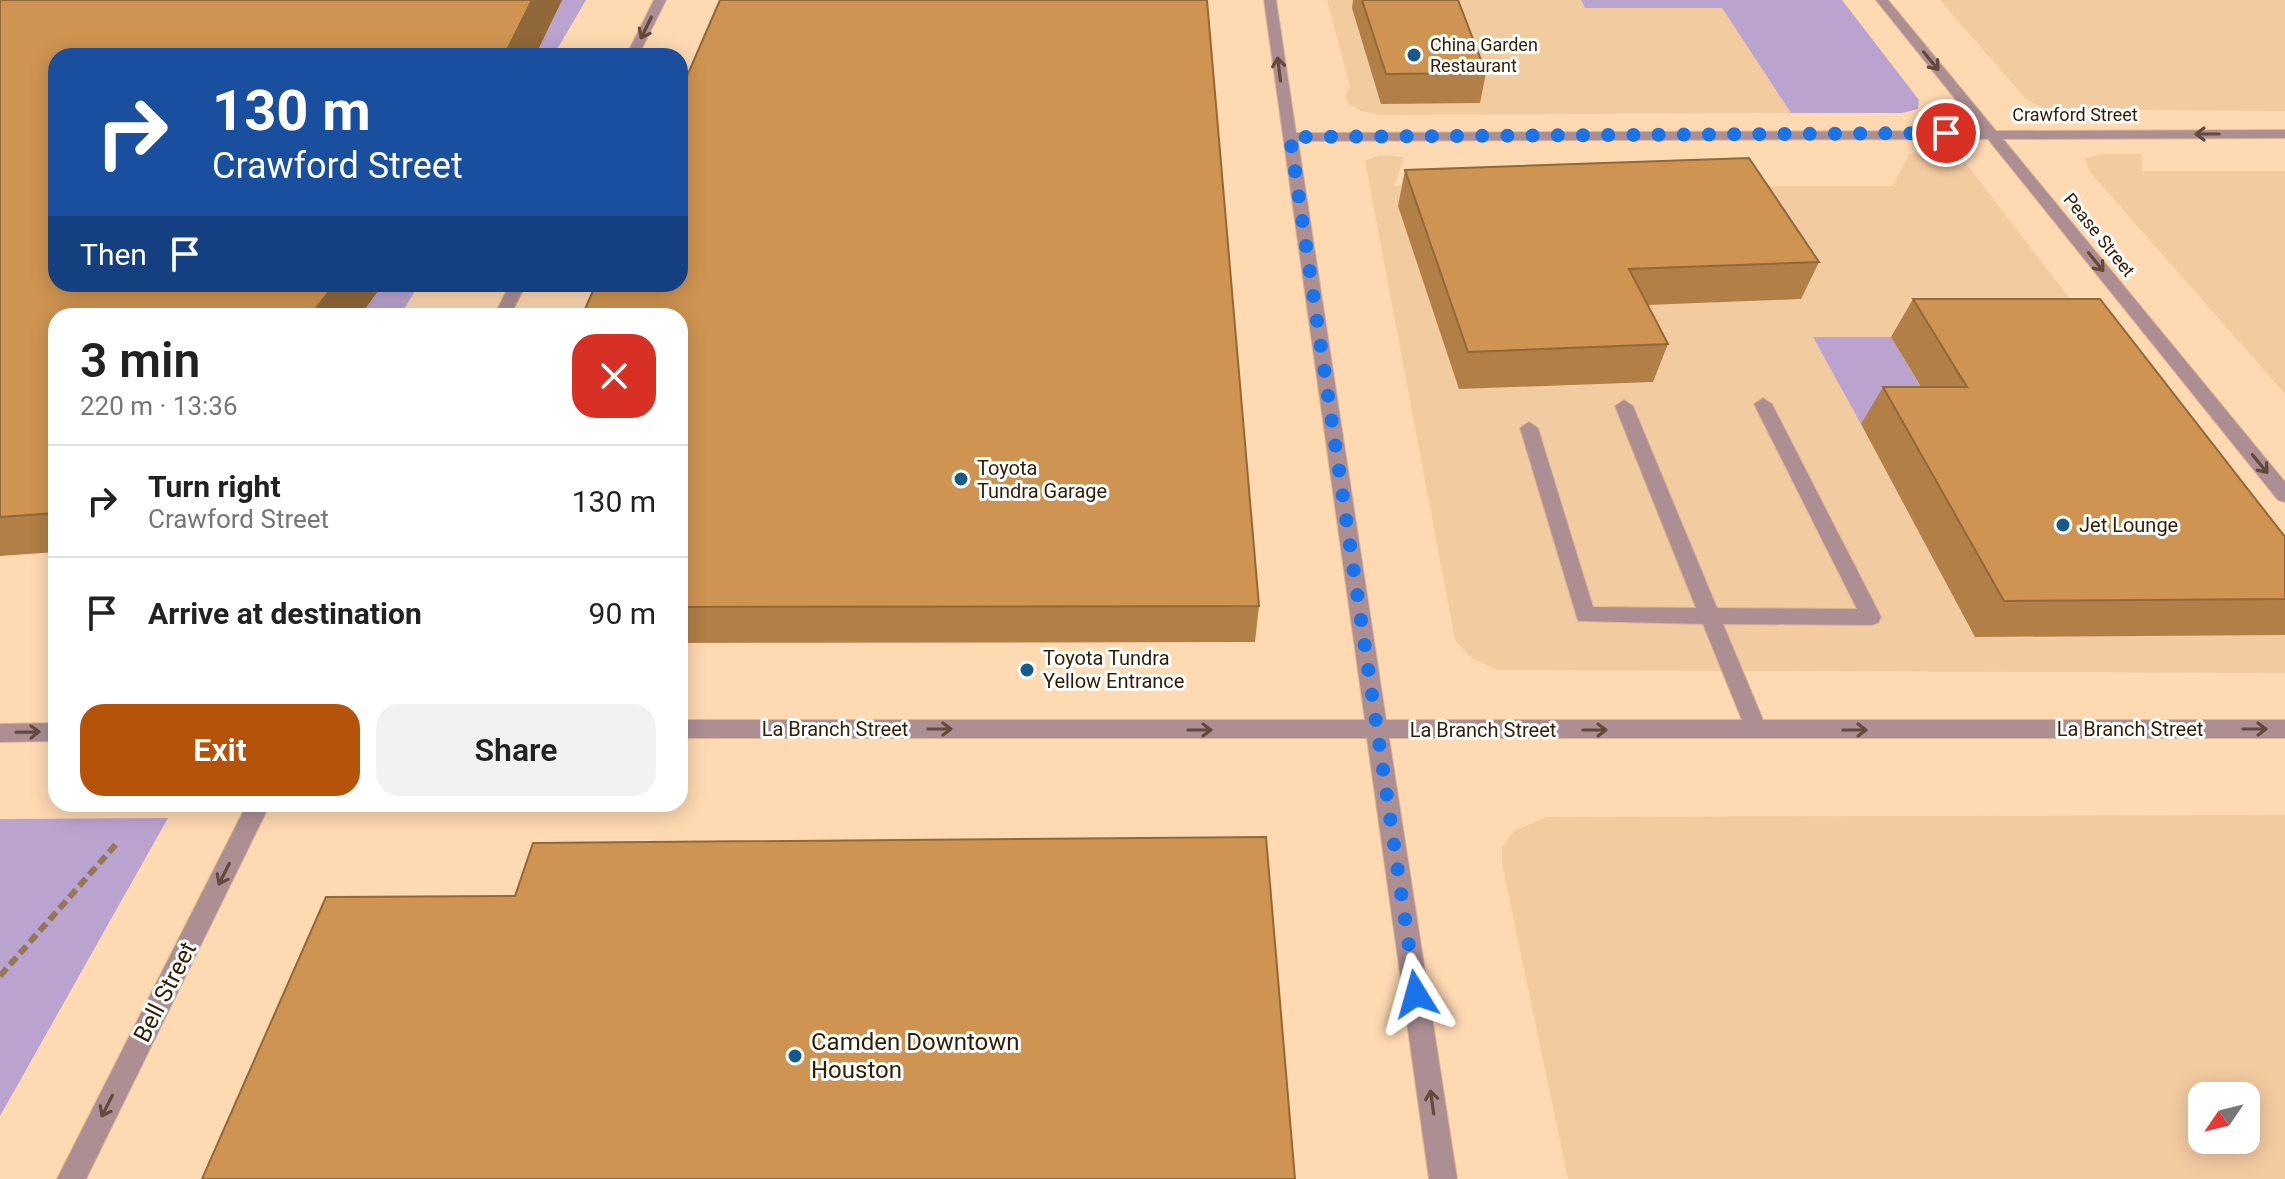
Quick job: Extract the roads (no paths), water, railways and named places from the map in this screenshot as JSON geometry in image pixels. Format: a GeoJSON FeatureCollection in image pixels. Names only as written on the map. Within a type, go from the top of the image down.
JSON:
{"type":"FeatureCollection","features":[{"type":"Feature","properties":{"kind":"street"},"geometry":{"type":"LineString","coordinates":[[636,48],[660,0]]}},
{"type":"Feature","properties":{"kind":"street"},"geometry":{"type":"LineString","coordinates":[[1270,0],[1443,1179]]}},
{"type":"Feature","properties":{"kind":"street","name":"Pease Street"},"geometry":{"type":"LineString","coordinates":[[1882,0],[2285,495]]}},
{"type":"Feature","properties":{"kind":"street","name":"Crawford Street"},"geometry":{"type":"LineString","coordinates":[[1290,137],[2285,134]]}},
{"type":"Feature","properties":{"kind":"street"},"geometry":{"type":"LineString","coordinates":[[1529,428],[1585,615],[1871,617],[1763,404]]}},
{"type":"Feature","properties":{"kind":"street"},"geometry":{"type":"LineString","coordinates":[[1624,406],[1713,616],[1757,731]]}},
{"type":"Feature","properties":{"kind":"street","name":"La Branch Street"},"geometry":{"type":"LineString","coordinates":[[688,729],[2285,729]]}},
{"type":"Feature","properties":{"kind":"street"},"geometry":{"type":"LineString","coordinates":[[0,733],[48,732]]}},
{"type":"Feature","properties":{"kind":"street","name":"Bell Street"},"geometry":{"type":"LineString","coordinates":[[71,1179],[255,812]]}},
{"type":"Feature","properties":{"kind":"place","name":"China Garden Restaurant"},"geometry":{"type":"Point","coordinates":[1414,55]}},
{"type":"Feature","properties":{"kind":"place","name":"Toyota Tundra Garage"},"geometry":{"type":"Point","coordinates":[961,479]}},
{"type":"Feature","properties":{"kind":"place","name":"Jet Lounge"},"geometry":{"type":"Point","coordinates":[2063,525]}},
{"type":"Feature","properties":{"kind":"place","name":"Toyota Tundra Yellow Entrance"},"geometry":{"type":"Point","coordinates":[1027,670]}},
{"type":"Feature","properties":{"kind":"place","name":"Camden Downtown Houston"},"geometry":{"type":"Point","coordinates":[795,1056]}}]}
